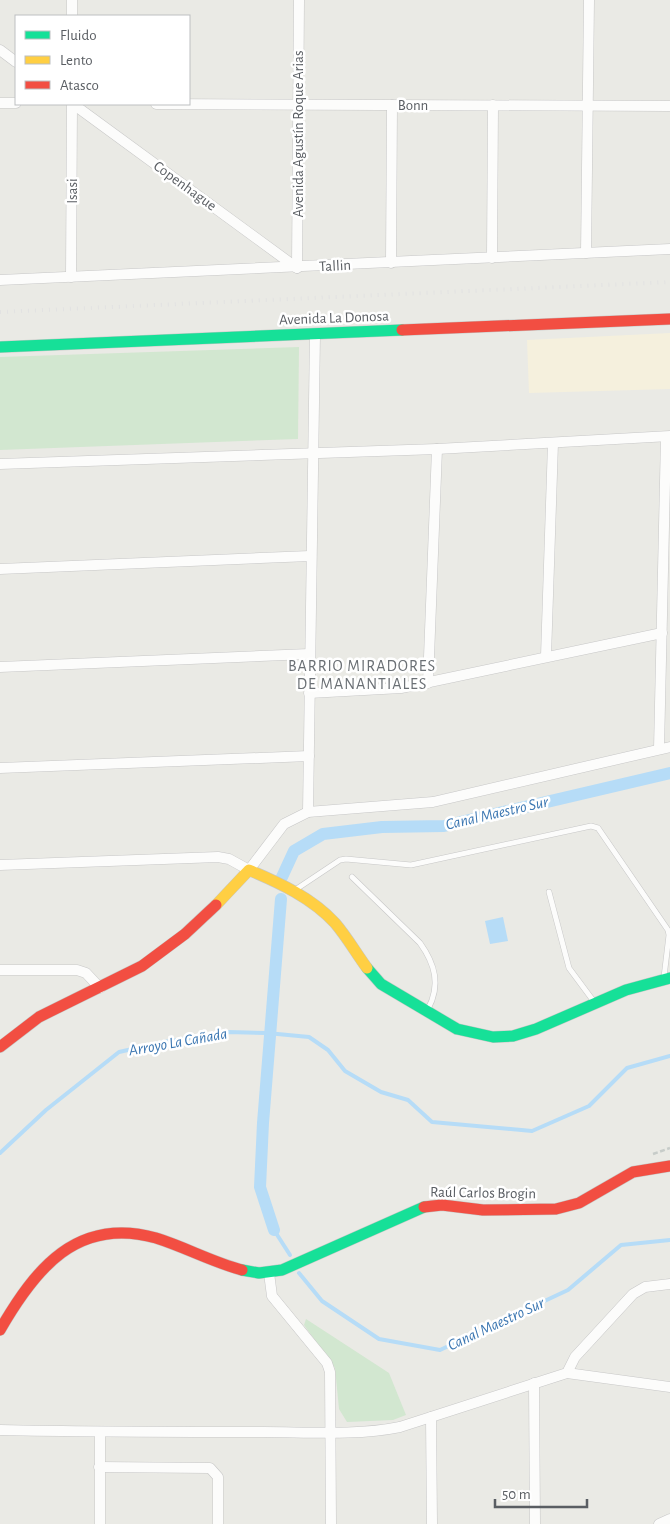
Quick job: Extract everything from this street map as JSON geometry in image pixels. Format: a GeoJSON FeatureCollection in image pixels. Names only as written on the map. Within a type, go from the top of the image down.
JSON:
{"type":"FeatureCollection","features":[{"type":"Feature","properties":{"kind":"street"},"geometry":{"type":"LineString","coordinates":[[72,0],[72,15]]}},
{"type":"Feature","properties":{"kind":"street","name":"Avenida Agustín Roque Arias"},"geometry":{"type":"LineString","coordinates":[[297,268],[299,0]]}},
{"type":"Feature","properties":{"kind":"street"},"geometry":{"type":"LineString","coordinates":[[586,253],[589,0]]}},
{"type":"Feature","properties":{"kind":"street"},"geometry":{"type":"LineString","coordinates":[[0,50],[15,61]]}},
{"type":"Feature","properties":{"kind":"street"},"geometry":{"type":"LineString","coordinates":[[0,103],[15,103]]}},
{"type":"Feature","properties":{"kind":"street","name":"Bonn"},"geometry":{"type":"LineString","coordinates":[[190,104],[670,106]]}},
{"type":"Feature","properties":{"kind":"street","name":"Isasi"},"geometry":{"type":"LineString","coordinates":[[71,277],[72,105]]}},
{"type":"Feature","properties":{"kind":"street","name":"Copenhague"},"geometry":{"type":"LineString","coordinates":[[73,105],[297,268]]}},
{"type":"Feature","properties":{"kind":"street"},"geometry":{"type":"LineString","coordinates":[[391,263],[392,105]]}},
{"type":"Feature","properties":{"kind":"street"},"geometry":{"type":"LineString","coordinates":[[492,258],[493,105]]}},
{"type":"Feature","properties":{"kind":"street","name":"Tallin"},"geometry":{"type":"LineString","coordinates":[[0,280],[297,268],[670,249]]}},
{"type":"Feature","properties":{"kind":"street","name":"Avenida La Donosa"},"geometry":{"type":"LineString","coordinates":[[0,347],[670,319]]}},
{"type":"Feature","properties":{"kind":"street"},"geometry":{"type":"LineString","coordinates":[[308,812],[310,556],[315,334]]}},
{"type":"Feature","properties":{"kind":"street"},"geometry":{"type":"LineString","coordinates":[[0,464],[436,449],[668,437],[667,550],[662,633],[659,749]]}},
{"type":"Feature","properties":{"kind":"street"},"geometry":{"type":"LineString","coordinates":[[546,656],[553,443]]}},
{"type":"Feature","properties":{"kind":"street"},"geometry":{"type":"LineString","coordinates":[[428,682],[436,449]]}},
{"type":"Feature","properties":{"kind":"street"},"geometry":{"type":"LineString","coordinates":[[0,569],[310,556]]}},
{"type":"Feature","properties":{"kind":"street"},"geometry":{"type":"LineString","coordinates":[[309,693],[385,690],[662,633]]}},
{"type":"Feature","properties":{"kind":"street"},"geometry":{"type":"LineString","coordinates":[[0,666],[310,654]]}},
{"type":"Feature","properties":{"kind":"street"},"geometry":{"type":"LineString","coordinates":[[0,1047],[39,1017],[100,988],[157,956],[231,890],[249,870],[284,824],[308,812],[433,802],[670,747]]}},
{"type":"Feature","properties":{"kind":"street"},"geometry":{"type":"LineString","coordinates":[[0,768],[309,756]]}},
{"type":"Feature","properties":{"kind":"street"},"geometry":{"type":"LineString","coordinates":[[0,865],[218,857],[229,859],[292,892],[323,911],[335,923],[371,975],[381,984],[457,1029],[493,1037],[513,1036],[536,1029],[640,984],[667,978]]}},
{"type":"Feature","properties":{"kind":"street"},"geometry":{"type":"LineString","coordinates":[[0,970],[77,970],[86,973],[100,988]]}},
{"type":"Feature","properties":{"kind":"street","name":"Raúl Carlos Brogin"},"geometry":{"type":"LineString","coordinates":[[269,1273],[291,1267],[411,1211],[426,1206],[442,1205],[483,1210],[556,1209],[579,1203],[633,1172],[670,1166]]}},
{"type":"Feature","properties":{"kind":"street"},"geometry":{"type":"LineString","coordinates":[[0,1330],[21,1294],[58,1253],[77,1241],[100,1233],[140,1234],[159,1239],[242,1271],[269,1273],[272,1296],[326,1363],[330,1372],[331,1524]]}},
{"type":"Feature","properties":{"kind":"street"},"geometry":{"type":"LineString","coordinates":[[567,1373],[575,1357],[633,1294],[645,1287],[670,1284]]}},
{"type":"Feature","properties":{"kind":"street"},"geometry":{"type":"LineString","coordinates":[[0,1430],[331,1432],[385,1430],[567,1373],[670,1387]]}},
{"type":"Feature","properties":{"kind":"street"},"geometry":{"type":"LineString","coordinates":[[534,1384],[535,1524]]}},
{"type":"Feature","properties":{"kind":"street"},"geometry":{"type":"LineString","coordinates":[[430,1417],[432,1524]]}},
{"type":"Feature","properties":{"kind":"street"},"geometry":{"type":"LineString","coordinates":[[100,1432],[100,1524]]}},
{"type":"Feature","properties":{"kind":"street"},"geometry":{"type":"LineString","coordinates":[[99,1467],[210,1468],[218,1478],[218,1524]]}},
{"type":"Feature","properties":{"kind":"street"},"geometry":{"type":"LineString","coordinates":[[659,1524],[670,1519]]}},
{"type":"Feature","properties":{"kind":"lane"},"geometry":{"type":"LineString","coordinates":[[292,892],[340,860],[353,859],[411,865],[591,826],[598,828],[668,930],[670,935],[667,978]]}},
{"type":"Feature","properties":{"kind":"lane"},"geometry":{"type":"LineString","coordinates":[[352,877],[420,943],[428,954],[435,970],[436,987],[427,1011]]}},
{"type":"Feature","properties":{"kind":"lane"},"geometry":{"type":"LineString","coordinates":[[549,892],[569,968],[595,1003]]}},
{"type":"Feature","properties":{"kind":"path"},"geometry":{"type":"LineString","coordinates":[[646,1158],[670,1148]]}},
{"type":"Feature","properties":{"kind":"shaded area"},"geometry":{"type":"Polygon","coordinates":[[[670,333],[670,389],[529,393],[527,340],[670,333]]]}},
{"type":"Feature","properties":{"kind":"green space"},"geometry":{"type":"Polygon","coordinates":[[[299,347],[298,439],[0,450],[0,357],[299,347]]]}},
{"type":"Feature","properties":{"kind":"green space"},"geometry":{"type":"Polygon","coordinates":[[[306,1319],[389,1373],[406,1415],[393,1420],[347,1422],[339,1409],[335,1368],[304,1325],[306,1319]]]}},
{"type":"Feature","properties":{"kind":"water"},"geometry":{"type":"Polygon","coordinates":[[[503,917],[508,941],[490,944],[485,921],[503,917]]]}},
{"type":"Feature","properties":{"kind":"waterway","name":"Canal Maestro Sur"},"geometry":{"type":"LineString","coordinates":[[282,877],[294,851],[323,834],[382,827],[444,826],[670,773]]}},
{"type":"Feature","properties":{"kind":"waterway","name":"Canal Maestro Sur"},"geometry":{"type":"LineString","coordinates":[[274,1230],[260,1187],[263,1123],[281,899]]}},
{"type":"Feature","properties":{"kind":"waterway","name":"Arroyo La Cañada"},"geometry":{"type":"LineString","coordinates":[[0,1153],[46,1110],[119,1052],[164,1042],[228,1032],[309,1037],[328,1050],[345,1071],[381,1092],[408,1100],[432,1122],[532,1131],[589,1106],[627,1068],[670,1056]]}},
{"type":"Feature","properties":{"kind":"waterway","name":"Canal Maestro Sur"},"geometry":{"type":"LineString","coordinates":[[274,1230],[290,1255]]}},
{"type":"Feature","properties":{"kind":"waterway","name":"Canal Maestro Sur"},"geometry":{"type":"LineString","coordinates":[[299,1273],[322,1301],[379,1339],[440,1350],[568,1290],[621,1245],[670,1240]]}},
{"type":"Feature","properties":{"kind":"railway"},"geometry":{"type":"LineString","coordinates":[[0,312],[670,282]]}},
{"type":"Feature","properties":{"kind":"traffic: fast"},"geometry":{"type":"LineString","coordinates":[[0,347],[402,330]]}},
{"type":"Feature","properties":{"kind":"traffic: fast"},"geometry":{"type":"LineString","coordinates":[[367,968],[381,984],[457,1029],[493,1037],[513,1036],[536,1029],[626,990],[670,978]]}},
{"type":"Feature","properties":{"kind":"traffic: fast"},"geometry":{"type":"LineString","coordinates":[[242,1270],[259,1273],[282,1270],[424,1207]]}},
{"type":"Feature","properties":{"kind":"traffic: slow"},"geometry":{"type":"LineString","coordinates":[[216,905],[249,870],[295,892],[326,914],[339,928],[367,968]]}},
{"type":"Feature","properties":{"kind":"traffic: jam"},"geometry":{"type":"LineString","coordinates":[[402,330],[670,319]]}},
{"type":"Feature","properties":{"kind":"traffic: jam"},"geometry":{"type":"LineString","coordinates":[[0,1047],[39,1017],[142,966],[185,934],[216,905]]}},
{"type":"Feature","properties":{"kind":"traffic: jam"},"geometry":{"type":"LineString","coordinates":[[424,1207],[442,1205],[483,1210],[556,1209],[579,1203],[633,1172],[670,1166]]}},
{"type":"Feature","properties":{"kind":"traffic: jam"},"geometry":{"type":"LineString","coordinates":[[0,1330],[28,1287],[44,1268],[62,1253],[81,1241],[103,1235],[128,1233],[156,1238],[242,1270]]}},
{"type":"Feature","properties":{"kind":"district","name":"BARRIO MIRADORES DE MANANTIALES"},"geometry":{"type":"Point","coordinates":[362,675]}}]}
